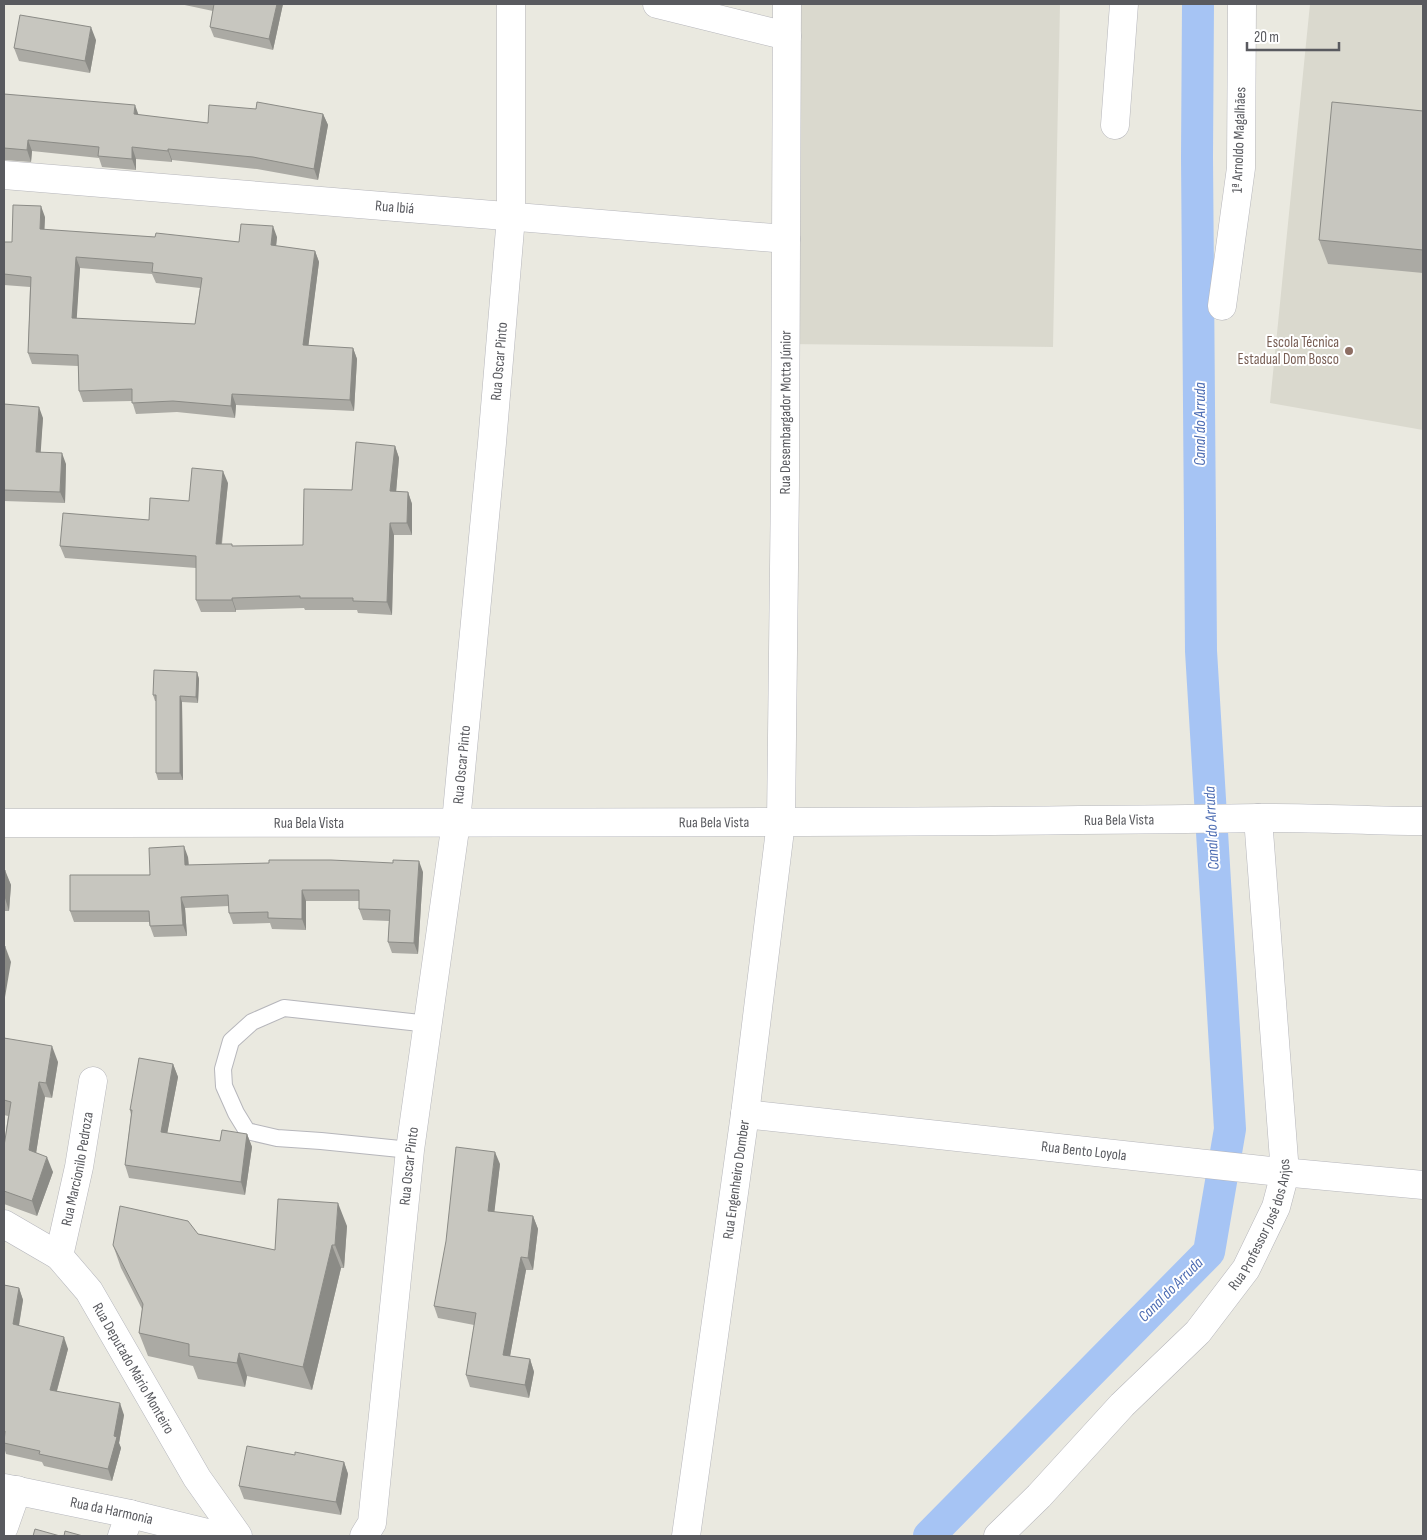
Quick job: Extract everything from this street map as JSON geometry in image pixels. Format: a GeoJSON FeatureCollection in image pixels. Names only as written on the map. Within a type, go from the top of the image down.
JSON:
{"type":"FeatureCollection","features":[{"type":"Feature","properties":{"kind":"street","name":"Rua Oscar Pinto"},"geometry":{"type":"LineString","coordinates":[[370,1532],[410,1150],[456,822],[492,443],[511,217],[511,4]]}},
{"type":"Feature","properties":{"kind":"street"},"geometry":{"type":"LineString","coordinates":[[657,4],[787,36]]}},
{"type":"Feature","properties":{"kind":"street","name":"Rua Desembargador Motta Júnior"},"geometry":{"type":"LineString","coordinates":[[781,822],[787,4]]}},
{"type":"Feature","properties":{"kind":"street"},"geometry":{"type":"LineString","coordinates":[[1115,125],[1124,4]]}},
{"type":"Feature","properties":{"kind":"street","name":"1ª Arnoldo Magalhães"},"geometry":{"type":"LineString","coordinates":[[1222,306],[1241,168],[1242,4]]}},
{"type":"Feature","properties":{"kind":"street","name":"Rua Ibiá"},"geometry":{"type":"LineString","coordinates":[[4,175],[786,240]]}},
{"type":"Feature","properties":{"kind":"street","name":"Rua Bela Vista"},"geometry":{"type":"LineString","coordinates":[[4,822],[781,822],[1247,818],[1423,821]]}},
{"type":"Feature","properties":{"kind":"street","name":"Rua Professor José dos Anjos"},"geometry":{"type":"LineString","coordinates":[[998,1536],[1039,1496],[1122,1405],[1198,1332],[1246,1269],[1276,1208],[1278,1172],[1247,818]]}},
{"type":"Feature","properties":{"kind":"street","name":"Rua Engenheiro Domber"},"geometry":{"type":"LineString","coordinates":[[686,1536],[745,1114],[781,822]]}},
{"type":"Feature","properties":{"kind":"street","name":"Rua Marcionilo Pedroza"},"geometry":{"type":"LineString","coordinates":[[59,1256],[79,1167],[92,1081]]}},
{"type":"Feature","properties":{"kind":"street","name":"Rua Bento Loyola"},"geometry":{"type":"LineString","coordinates":[[745,1114],[1278,1172],[1423,1185]]}},
{"type":"Feature","properties":{"kind":"street","name":"Rua Deputado Mário Monteiro"},"geometry":{"type":"LineString","coordinates":[[4,1224],[59,1256],[89,1290],[197,1478],[238,1536]]}},
{"type":"Feature","properties":{"kind":"street"},"geometry":{"type":"LineString","coordinates":[[4,1527],[10,1489]]}},
{"type":"Feature","properties":{"kind":"street","name":"Rua da Harmonia"},"geometry":{"type":"LineString","coordinates":[[10,1489],[126,1525],[220,1536]]}},
{"type":"Feature","properties":{"kind":"lane"},"geometry":{"type":"LineString","coordinates":[[410,1150],[278,1138],[247,1131],[236,1113],[224,1086],[223,1069],[231,1041],[252,1022],[284,1008],[429,1024]]}},
{"type":"Feature","properties":{"kind":"shaded area"},"geometry":{"type":"Polygon","coordinates":[[[787,4],[1060,4],[1053,347],[786,344],[787,4]]]}},
{"type":"Feature","properties":{"kind":"shaded area"},"geometry":{"type":"Polygon","coordinates":[[[1310,4],[1423,4],[1423,430],[1270,403],[1310,4]]]}},
{"type":"Feature","properties":{"kind":"building"},"geometry":{"type":"Polygon","coordinates":[[[214,4],[277,4],[269,39],[210,27],[214,4]]]}},
{"type":"Feature","properties":{"kind":"building"},"geometry":{"type":"Polygon","coordinates":[[[20,15],[91,27],[85,61],[14,48],[20,15]]]}},
{"type":"Feature","properties":{"kind":"building"},"geometry":{"type":"Polygon","coordinates":[[[4,94],[135,105],[134,114],[208,123],[209,105],[256,109],[257,102],[323,114],[314,169],[253,157],[132,147],[132,159],[98,156],[99,147],[28,140],[27,150],[4,148],[4,94]]]}},
{"type":"Feature","properties":{"kind":"building"},"geometry":{"type":"Polygon","coordinates":[[[1332,102],[1423,111],[1423,250],[1319,240],[1332,102]]]}},
{"type":"Feature","properties":{"kind":"building"},"geometry":{"type":"Polygon","coordinates":[[[13,205],[41,206],[40,229],[155,237],[156,233],[239,242],[241,224],[273,226],[271,245],[315,251],[303,345],[353,348],[350,400],[232,394],[231,406],[173,401],[132,403],[132,389],[79,391],[78,355],[28,353],[31,277],[4,274],[4,242],[12,242],[13,205]],[[76,257],[72,318],[195,324],[202,278],[152,272],[153,263],[76,257]]]}},
{"type":"Feature","properties":{"kind":"building"},"geometry":{"type":"Polygon","coordinates":[[[4,404],[39,407],[36,452],[62,453],[60,492],[4,490],[4,404]]]}},
{"type":"Feature","properties":{"kind":"building"},"geometry":{"type":"Polygon","coordinates":[[[356,442],[395,446],[390,491],[408,492],[407,523],[390,523],[387,602],[353,601],[353,598],[300,598],[300,596],[196,600],[196,556],[60,546],[63,513],[149,520],[150,498],[189,501],[192,468],[223,471],[216,544],[232,544],[232,546],[303,545],[304,489],[352,490],[356,442]]]}},
{"type":"Feature","properties":{"kind":"building"},"geometry":{"type":"Polygon","coordinates":[[[154,670],[197,672],[196,697],[180,696],[180,773],[156,773],[156,695],[153,695],[154,670]]]}},
{"type":"Feature","properties":{"kind":"building"},"geometry":{"type":"Polygon","coordinates":[[[184,846],[185,865],[269,863],[269,860],[393,863],[393,860],[419,861],[414,943],[388,942],[390,910],[359,909],[359,890],[302,890],[302,919],[268,918],[268,912],[229,913],[228,895],[181,897],[183,925],[150,926],[149,911],[70,911],[70,875],[150,875],[149,848],[184,846]]]}},
{"type":"Feature","properties":{"kind":"building"},"geometry":{"type":"Polygon","coordinates":[[[4,1038],[52,1046],[46,1083],[39,1082],[29,1150],[47,1157],[32,1201],[4,1191],[4,1146],[11,1102],[4,1100],[4,1038]]]}},
{"type":"Feature","properties":{"kind":"building"},"geometry":{"type":"Polygon","coordinates":[[[139,1058],[173,1064],[161,1132],[220,1141],[222,1130],[247,1134],[241,1182],[125,1165],[132,1110],[130,1110],[139,1058]]]}},
{"type":"Feature","properties":{"kind":"building"},"geometry":{"type":"Polygon","coordinates":[[[456,1147],[495,1152],[488,1211],[533,1216],[528,1258],[521,1257],[503,1355],[530,1359],[525,1385],[466,1375],[476,1313],[434,1306],[446,1241],[456,1147]]]}},
{"type":"Feature","properties":{"kind":"building"},"geometry":{"type":"Polygon","coordinates":[[[278,1199],[338,1203],[335,1245],[332,1245],[303,1367],[239,1353],[237,1363],[189,1356],[189,1344],[139,1333],[143,1304],[113,1245],[120,1206],[188,1221],[198,1234],[275,1250],[278,1199]]]}},
{"type":"Feature","properties":{"kind":"building"},"geometry":{"type":"Polygon","coordinates":[[[4,1285],[19,1288],[13,1324],[64,1337],[50,1390],[120,1403],[114,1436],[117,1437],[108,1469],[39,1454],[40,1451],[4,1443],[4,1285]]]}},
{"type":"Feature","properties":{"kind":"building"},"geometry":{"type":"Polygon","coordinates":[[[247,1446],[295,1455],[295,1452],[344,1462],[336,1502],[239,1486],[247,1446]]]}},
{"type":"Feature","properties":{"kind":"building"},"geometry":{"type":"Polygon","coordinates":[[[35,1529],[60,1536],[33,1536],[35,1529]]]}},
{"type":"Feature","properties":{"kind":"building"},"geometry":{"type":"Polygon","coordinates":[[[65,1531],[83,1536],[64,1536],[65,1531]]]}},
{"type":"Feature","properties":{"kind":"waterway","name":"Canal do Arruda"},"geometry":{"type":"LineString","coordinates":[[929,1536],[1209,1252],[1230,1129],[1201,651],[1197,157],[1198,4]]}},
{"type":"Feature","properties":{"kind":"place","name":"Escola Técnica Estadual Dom Bosco"},"geometry":{"type":"Point","coordinates":[1349,351]}}]}
